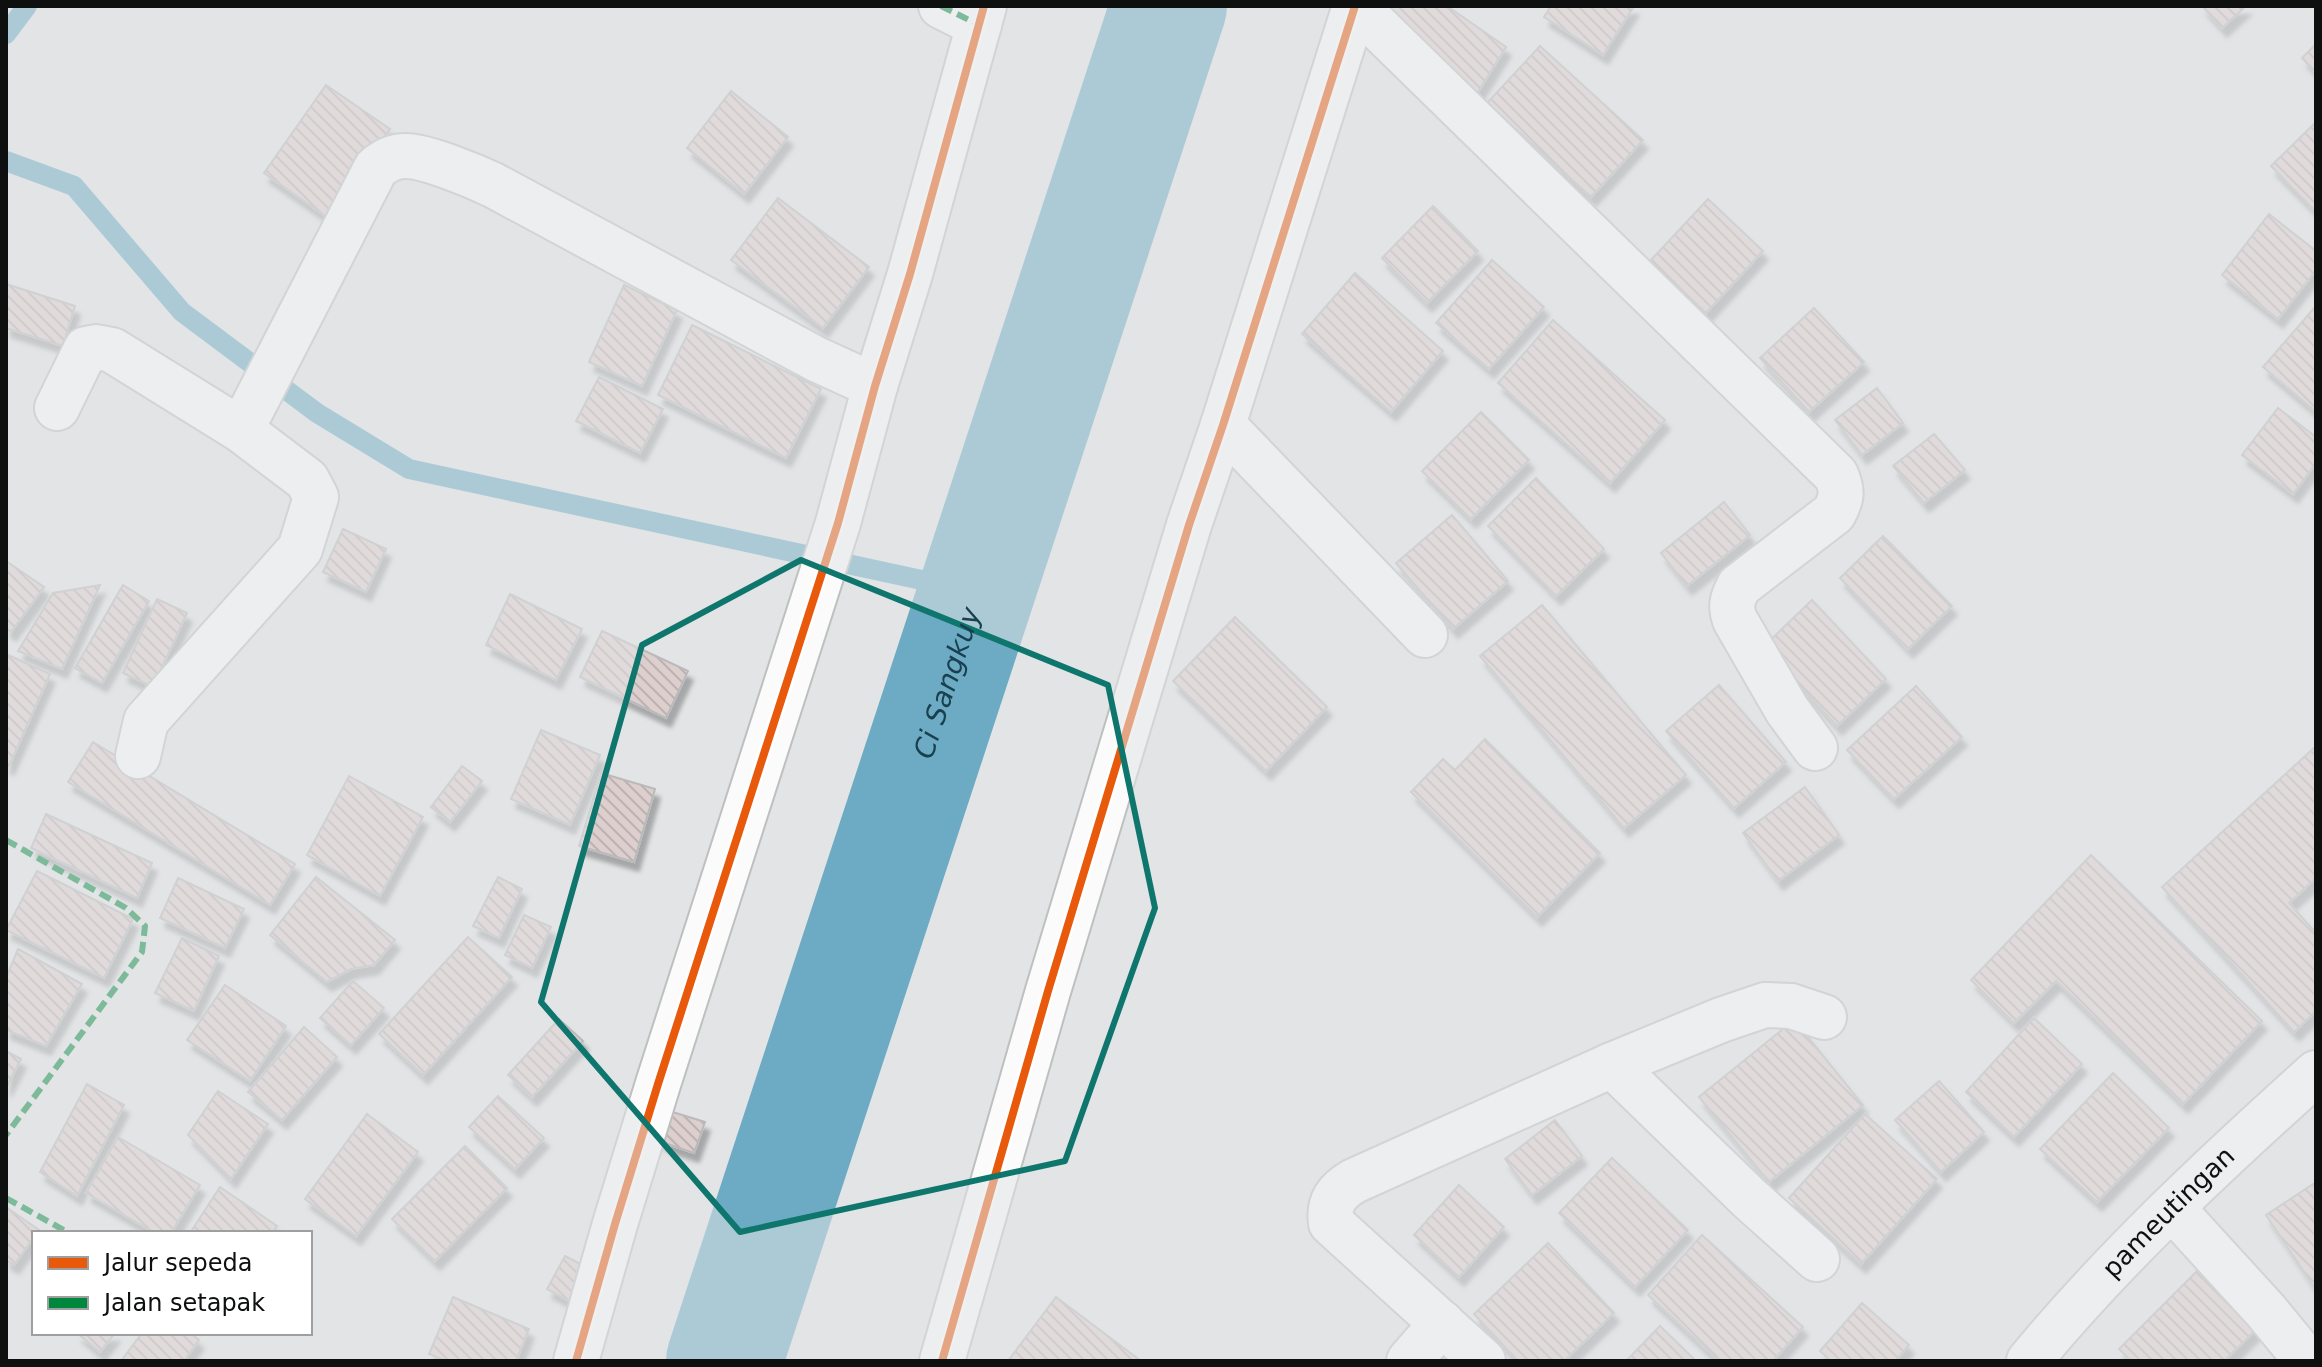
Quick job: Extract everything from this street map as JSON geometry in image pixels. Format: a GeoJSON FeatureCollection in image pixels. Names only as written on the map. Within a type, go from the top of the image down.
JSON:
{"type":"FeatureCollection","features":[{"type":"Feature","properties":{"kind":"street"},"geometry":{"type":"LineString","coordinates":[[942,1361],[1048,991],[1189,525],[1356,6],[1836,475],[1843,490],[1834,513],[1739,586],[1732,597],[1731,608],[1787,710],[1815,748]]}},
{"type":"Feature","properties":{"kind":"street"},"geometry":{"type":"LineString","coordinates":[[576,1361],[658,1084],[838,523],[875,386],[910,274],[968,12]]}},
{"type":"Feature","properties":{"kind":"street"},"geometry":{"type":"LineString","coordinates":[[246,423],[376,168],[389,159],[408,156],[463,172],[493,185],[816,359],[875,386]]}},
{"type":"Feature","properties":{"kind":"street"},"geometry":{"type":"LineString","coordinates":[[57,408],[86,349],[112,350],[246,423],[307,480],[316,497],[300,549],[146,721],[138,756]]}},
{"type":"Feature","properties":{"kind":"street"},"geometry":{"type":"LineString","coordinates":[[1223,425],[1425,635]]}},
{"type":"Feature","properties":{"kind":"street"},"geometry":{"type":"LineString","coordinates":[[1483,1361],[1331,1223],[1334,1197],[1341,1189],[1612,1065],[1721,1020],[1765,1005],[1791,1006],[1824,1017]]}},
{"type":"Feature","properties":{"kind":"street"},"geometry":{"type":"LineString","coordinates":[[1612,1065],[1749,1198],[1817,1259]]}},
{"type":"Feature","properties":{"kind":"street","name":"pameutingan"},"geometry":{"type":"LineString","coordinates":[[2029,1361],[2058,1325],[2172,1208],[2316,1073]]}},
{"type":"Feature","properties":{"kind":"street"},"geometry":{"type":"LineString","coordinates":[[2172,1208],[2307,1361]]}},
{"type":"Feature","properties":{"kind":"street"},"geometry":{"type":"LineString","coordinates":[[1409,1361],[1442,1323]]}},
{"type":"Feature","properties":{"kind":"highlighted area"},"geometry":{"type":"Polygon","coordinates":[[[801,560],[1108,685],[1155,908],[1065,1161],[740,1232],[541,1002],[642,645],[801,560]]]}},
{"type":"Feature","properties":{"kind":"building"},"geometry":{"type":"Polygon","coordinates":[[[1372,6],[1447,6],[1506,47],[1471,103],[1372,6]]]}},
{"type":"Feature","properties":{"kind":"building"},"geometry":{"type":"Polygon","coordinates":[[[1551,6],[1634,6],[1603,55],[1544,17],[1551,6]]]}},
{"type":"Feature","properties":{"kind":"building"},"geometry":{"type":"Polygon","coordinates":[[[2202,6],[2246,6],[2222,28],[2202,6]]]}},
{"type":"Feature","properties":{"kind":"building"},"geometry":{"type":"Polygon","coordinates":[[[2316,44],[2316,73],[2302,58],[2316,44]]]}},
{"type":"Feature","properties":{"kind":"building"},"geometry":{"type":"Polygon","coordinates":[[[1540,46],[1643,140],[1591,197],[1487,103],[1540,46]]]}},
{"type":"Feature","properties":{"kind":"building"},"geometry":{"type":"Polygon","coordinates":[[[326,85],[390,129],[327,217],[264,173],[326,85]]]}},
{"type":"Feature","properties":{"kind":"building"},"geometry":{"type":"Polygon","coordinates":[[[731,91],[788,137],[744,194],[687,148],[731,91]]]}},
{"type":"Feature","properties":{"kind":"building"},"geometry":{"type":"Polygon","coordinates":[[[2316,122],[2316,207],[2313,209],[2271,166],[2316,122]]]}},
{"type":"Feature","properties":{"kind":"building"},"geometry":{"type":"Polygon","coordinates":[[[778,198],[869,267],[823,328],[731,260],[778,198]]]}},
{"type":"Feature","properties":{"kind":"building"},"geometry":{"type":"Polygon","coordinates":[[[1708,199],[1763,251],[1706,313],[1650,261],[1708,199]]]}},
{"type":"Feature","properties":{"kind":"building"},"geometry":{"type":"Polygon","coordinates":[[[1433,206],[1478,251],[1427,303],[1382,258],[1433,206]]]}},
{"type":"Feature","properties":{"kind":"building"},"geometry":{"type":"Polygon","coordinates":[[[2269,214],[2316,251],[2316,270],[2278,319],[2222,275],[2269,214]]]}},
{"type":"Feature","properties":{"kind":"building"},"geometry":{"type":"Polygon","coordinates":[[[1492,260],[1544,307],[1489,369],[1436,323],[1492,260]]]}},
{"type":"Feature","properties":{"kind":"building"},"geometry":{"type":"Polygon","coordinates":[[[1355,273],[1443,351],[1391,412],[1302,334],[1355,273]]]}},
{"type":"Feature","properties":{"kind":"building"},"geometry":{"type":"Polygon","coordinates":[[[6,284],[75,306],[63,346],[6,328],[6,284]]]}},
{"type":"Feature","properties":{"kind":"building"},"geometry":{"type":"Polygon","coordinates":[[[624,285],[677,310],[642,386],[589,362],[624,285]]]}},
{"type":"Feature","properties":{"kind":"building"},"geometry":{"type":"Polygon","coordinates":[[[2316,306],[2316,412],[2263,367],[2316,306]]]}},
{"type":"Feature","properties":{"kind":"building"},"geometry":{"type":"Polygon","coordinates":[[[1814,308],[1864,362],[1809,412],[1760,358],[1814,308]]]}},
{"type":"Feature","properties":{"kind":"building"},"geometry":{"type":"Polygon","coordinates":[[[1553,320],[1665,420],[1610,483],[1498,383],[1553,320]]]}},
{"type":"Feature","properties":{"kind":"building"},"geometry":{"type":"Polygon","coordinates":[[[692,325],[821,389],[786,458],[658,395],[692,325]]]}},
{"type":"Feature","properties":{"kind":"building"},"geometry":{"type":"Polygon","coordinates":[[[599,377],[663,409],[640,453],[576,421],[599,377]]]}},
{"type":"Feature","properties":{"kind":"building"},"geometry":{"type":"Polygon","coordinates":[[[1877,388],[1903,423],[1862,455],[1835,420],[1877,388]]]}},
{"type":"Feature","properties":{"kind":"building"},"geometry":{"type":"Polygon","coordinates":[[[2278,408],[2316,437],[2316,463],[2293,494],[2242,455],[2278,408]]]}},
{"type":"Feature","properties":{"kind":"building"},"geometry":{"type":"Polygon","coordinates":[[[1481,412],[1529,460],[1471,519],[1422,471],[1481,412]]]}},
{"type":"Feature","properties":{"kind":"building"},"geometry":{"type":"Polygon","coordinates":[[[1934,434],[1965,470],[1924,503],[1893,466],[1934,434]]]}},
{"type":"Feature","properties":{"kind":"building"},"geometry":{"type":"Polygon","coordinates":[[[1536,478],[1604,549],[1556,596],[1488,526],[1536,478]]]}},
{"type":"Feature","properties":{"kind":"building"},"geometry":{"type":"Polygon","coordinates":[[[1724,502],[1750,535],[1687,586],[1661,553],[1724,502]]]}},
{"type":"Feature","properties":{"kind":"building"},"geometry":{"type":"Polygon","coordinates":[[[1452,515],[1508,581],[1453,629],[1396,563],[1452,515]]]}},
{"type":"Feature","properties":{"kind":"building"},"geometry":{"type":"Polygon","coordinates":[[[343,529],[386,549],[366,592],[323,572],[343,529]]]}},
{"type":"Feature","properties":{"kind":"building"},"geometry":{"type":"Polygon","coordinates":[[[1883,536],[1952,606],[1908,649],[1840,578],[1883,536]]]}},
{"type":"Feature","properties":{"kind":"building"},"geometry":{"type":"Polygon","coordinates":[[[6,561],[44,587],[11,632],[6,628],[6,561]]]}},
{"type":"Feature","properties":{"kind":"building"},"geometry":{"type":"Polygon","coordinates":[[[100,585],[62,669],[18,651],[53,593],[100,585]]]}},
{"type":"Feature","properties":{"kind":"building"},"geometry":{"type":"Polygon","coordinates":[[[123,585],[149,601],[102,683],[75,668],[123,585]]]}},
{"type":"Feature","properties":{"kind":"building"},"geometry":{"type":"Polygon","coordinates":[[[510,594],[582,629],[556,680],[486,645],[510,594]]]}},
{"type":"Feature","properties":{"kind":"building"},"geometry":{"type":"Polygon","coordinates":[[[157,599],[187,613],[153,687],[123,673],[157,599]]]}},
{"type":"Feature","properties":{"kind":"building"},"geometry":{"type":"Polygon","coordinates":[[[1812,600],[1886,679],[1837,726],[1763,647],[1812,600]]]}},
{"type":"Feature","properties":{"kind":"building"},"geometry":{"type":"Polygon","coordinates":[[[1542,605],[1686,775],[1624,828],[1480,656],[1542,605]]]}},
{"type":"Feature","properties":{"kind":"building"},"geometry":{"type":"Polygon","coordinates":[[[1235,617],[1327,707],[1266,771],[1173,681],[1235,617]]]}},
{"type":"Feature","properties":{"kind":"building"},"geometry":{"type":"Polygon","coordinates":[[[602,631],[688,671],[666,718],[580,677],[602,631]]]}},
{"type":"Feature","properties":{"kind":"building"},"geometry":{"type":"Polygon","coordinates":[[[6,654],[50,674],[9,766],[6,765],[6,654]]]}},
{"type":"Feature","properties":{"kind":"building"},"geometry":{"type":"Polygon","coordinates":[[[1719,685],[1786,762],[1734,808],[1666,731],[1719,685]]]}},
{"type":"Feature","properties":{"kind":"building"},"geometry":{"type":"Polygon","coordinates":[[[1916,686],[1962,737],[1894,799],[1847,750],[1916,686]]]}},
{"type":"Feature","properties":{"kind":"building"},"geometry":{"type":"Polygon","coordinates":[[[541,730],[600,755],[570,825],[511,799],[541,730]]]}},
{"type":"Feature","properties":{"kind":"building"},"geometry":{"type":"Polygon","coordinates":[[[1485,739],[1600,853],[1537,917],[1411,792],[1443,759],[1455,770],[1485,739]]]}},
{"type":"Feature","properties":{"kind":"building"},"geometry":{"type":"Polygon","coordinates":[[[93,742],[295,864],[270,905],[68,782],[93,742]]]}},
{"type":"Feature","properties":{"kind":"building"},"geometry":{"type":"Polygon","coordinates":[[[2316,746],[2316,878],[2289,903],[2316,933],[2316,1011],[2294,1032],[2162,887],[2316,746]]]}},
{"type":"Feature","properties":{"kind":"building"},"geometry":{"type":"Polygon","coordinates":[[[462,766],[482,781],[450,822],[431,807],[462,766]]]}},
{"type":"Feature","properties":{"kind":"building"},"geometry":{"type":"Polygon","coordinates":[[[601,773],[655,789],[634,862],[579,846],[601,773]]]}},
{"type":"Feature","properties":{"kind":"building"},"geometry":{"type":"Polygon","coordinates":[[[349,776],[423,817],[380,896],[307,855],[349,776]]]}},
{"type":"Feature","properties":{"kind":"building"},"geometry":{"type":"Polygon","coordinates":[[[1805,787],[1839,835],[1778,881],[1743,833],[1805,787]]]}},
{"type":"Feature","properties":{"kind":"building"},"geometry":{"type":"Polygon","coordinates":[[[46,814],[152,863],[137,898],[31,848],[46,814]]]}},
{"type":"Feature","properties":{"kind":"building"},"geometry":{"type":"Polygon","coordinates":[[[2091,855],[2262,1021],[2183,1104],[2056,981],[2014,1023],[1971,980],[2091,855]]]}},
{"type":"Feature","properties":{"kind":"building"},"geometry":{"type":"Polygon","coordinates":[[[37,871],[133,919],[104,978],[6,930],[37,871]]]}},
{"type":"Feature","properties":{"kind":"building"},"geometry":{"type":"Polygon","coordinates":[[[316,877],[395,940],[374,965],[351,969],[327,982],[270,935],[316,877]]]}},
{"type":"Feature","properties":{"kind":"building"},"geometry":{"type":"Polygon","coordinates":[[[498,877],[522,889],[499,938],[473,926],[498,877]]]}},
{"type":"Feature","properties":{"kind":"building"},"geometry":{"type":"Polygon","coordinates":[[[178,878],[244,909],[225,948],[160,918],[178,878]]]}},
{"type":"Feature","properties":{"kind":"building"},"geometry":{"type":"Polygon","coordinates":[[[524,915],[551,927],[532,968],[505,955],[524,915]]]}},
{"type":"Feature","properties":{"kind":"building"},"geometry":{"type":"Polygon","coordinates":[[[468,937],[512,977],[423,1075],[379,1034],[468,937]]]}},
{"type":"Feature","properties":{"kind":"building"},"geometry":{"type":"Polygon","coordinates":[[[182,938],[219,956],[194,1011],[155,993],[182,938]]]}},
{"type":"Feature","properties":{"kind":"building"},"geometry":{"type":"Polygon","coordinates":[[[18,949],[82,984],[46,1046],[6,1030],[6,978],[18,949]]]}},
{"type":"Feature","properties":{"kind":"building"},"geometry":{"type":"Polygon","coordinates":[[[353,981],[384,1008],[351,1045],[320,1018],[353,981]]]}},
{"type":"Feature","properties":{"kind":"building"},"geometry":{"type":"Polygon","coordinates":[[[225,985],[286,1026],[250,1081],[187,1040],[225,985]]]}},
{"type":"Feature","properties":{"kind":"building"},"geometry":{"type":"Polygon","coordinates":[[[2034,1018],[2082,1064],[2014,1137],[1966,1092],[2034,1018]]]}},
{"type":"Feature","properties":{"kind":"building"},"geometry":{"type":"Polygon","coordinates":[[[559,1019],[583,1041],[532,1097],[508,1075],[559,1019]]]}},
{"type":"Feature","properties":{"kind":"building"},"geometry":{"type":"Polygon","coordinates":[[[1794,1020],[1863,1105],[1769,1182],[1699,1097],[1794,1020]]]}},
{"type":"Feature","properties":{"kind":"building"},"geometry":{"type":"Polygon","coordinates":[[[304,1027],[337,1057],[282,1120],[248,1092],[304,1027]]]}},
{"type":"Feature","properties":{"kind":"building"},"geometry":{"type":"Polygon","coordinates":[[[6,1051],[21,1059],[6,1088],[6,1051]]]}},
{"type":"Feature","properties":{"kind":"building"},"geometry":{"type":"Polygon","coordinates":[[[2113,1073],[2169,1128],[2097,1202],[2040,1149],[2113,1073]]]}},
{"type":"Feature","properties":{"kind":"building"},"geometry":{"type":"Polygon","coordinates":[[[1939,1081],[1984,1132],[1941,1172],[1895,1120],[1939,1081]]]}},
{"type":"Feature","properties":{"kind":"building"},"geometry":{"type":"Polygon","coordinates":[[[87,1084],[124,1105],[77,1196],[40,1172],[87,1084]]]}},
{"type":"Feature","properties":{"kind":"building"},"geometry":{"type":"Polygon","coordinates":[[[218,1091],[268,1124],[231,1179],[188,1135],[218,1091]]]}},
{"type":"Feature","properties":{"kind":"building"},"geometry":{"type":"Polygon","coordinates":[[[498,1096],[544,1138],[515,1169],[469,1127],[498,1096]]]}},
{"type":"Feature","properties":{"kind":"building"},"geometry":{"type":"Polygon","coordinates":[[[666,1110],[705,1122],[694,1153],[656,1140],[666,1110]]]}},
{"type":"Feature","properties":{"kind":"building"},"geometry":{"type":"Polygon","coordinates":[[[367,1114],[418,1152],[356,1236],[305,1199],[367,1114]]]}},
{"type":"Feature","properties":{"kind":"building"},"geometry":{"type":"Polygon","coordinates":[[[1865,1114],[1937,1179],[1861,1264],[1789,1198],[1865,1114]]]}},
{"type":"Feature","properties":{"kind":"building"},"geometry":{"type":"Polygon","coordinates":[[[1555,1120],[1582,1156],[1532,1195],[1505,1159],[1555,1120]]]}},
{"type":"Feature","properties":{"kind":"building"},"geometry":{"type":"Polygon","coordinates":[[[118,1137],[200,1185],[172,1231],[152,1231],[86,1193],[118,1137]]]}},
{"type":"Feature","properties":{"kind":"building"},"geometry":{"type":"Polygon","coordinates":[[[465,1146],[507,1188],[435,1261],[392,1219],[465,1146]]]}},
{"type":"Feature","properties":{"kind":"building"},"geometry":{"type":"Polygon","coordinates":[[[1612,1158],[1688,1230],[1635,1287],[1559,1213],[1612,1158]]]}},
{"type":"Feature","properties":{"kind":"building"},"geometry":{"type":"Polygon","coordinates":[[[2316,1182],[2316,1290],[2266,1215],[2316,1182]]]}},
{"type":"Feature","properties":{"kind":"building"},"geometry":{"type":"Polygon","coordinates":[[[1459,1185],[1504,1227],[1459,1277],[1414,1235],[1459,1185]]]}},
{"type":"Feature","properties":{"kind":"building"},"geometry":{"type":"Polygon","coordinates":[[[220,1187],[277,1226],[273,1231],[191,1231],[220,1187]]]}},
{"type":"Feature","properties":{"kind":"building"},"geometry":{"type":"Polygon","coordinates":[[[6,1207],[39,1230],[32,1231],[32,1240],[14,1265],[6,1260],[6,1207]]]}},
{"type":"Feature","properties":{"kind":"building"},"geometry":{"type":"Polygon","coordinates":[[[1702,1235],[1803,1327],[1773,1361],[1719,1361],[1648,1295],[1702,1235]]]}},
{"type":"Feature","properties":{"kind":"building"},"geometry":{"type":"Polygon","coordinates":[[[1548,1243],[1614,1313],[1564,1361],[1518,1361],[1474,1314],[1548,1243]]]}},
{"type":"Feature","properties":{"kind":"building"},"geometry":{"type":"Polygon","coordinates":[[[565,1256],[592,1270],[575,1304],[547,1289],[565,1256]]]}},
{"type":"Feature","properties":{"kind":"building"},"geometry":{"type":"Polygon","coordinates":[[[2198,1270],[2257,1329],[2224,1361],[2131,1361],[2119,1349],[2198,1270]]]}},
{"type":"Feature","properties":{"kind":"building"},"geometry":{"type":"Polygon","coordinates":[[[453,1297],[529,1329],[516,1361],[446,1361],[429,1354],[453,1297]]]}},
{"type":"Feature","properties":{"kind":"building"},"geometry":{"type":"Polygon","coordinates":[[[1056,1297],[1141,1361],[1008,1361],[1056,1297]]]}},
{"type":"Feature","properties":{"kind":"building"},"geometry":{"type":"Polygon","coordinates":[[[1862,1303],[1909,1345],[1895,1361],[1831,1361],[1820,1351],[1862,1303]]]}},
{"type":"Feature","properties":{"kind":"building"},"geometry":{"type":"Polygon","coordinates":[[[1660,1326],[1696,1361],[1626,1361],[1660,1326]]]}},
{"type":"Feature","properties":{"kind":"building"},"geometry":{"type":"Polygon","coordinates":[[[79,1335],[113,1335],[100,1352],[79,1335]]]}},
{"type":"Feature","properties":{"kind":"building"},"geometry":{"type":"Polygon","coordinates":[[[140,1335],[193,1335],[199,1340],[184,1361],[121,1361],[140,1335]]]}},
{"type":"Feature","properties":{"kind":"waterway"},"geometry":{"type":"LineString","coordinates":[[6,34],[27,6]]}},
{"type":"Feature","properties":{"kind":"waterway","name":"Ci Sangkuy"},"geometry":{"type":"LineString","coordinates":[[724,1361],[1169,6]]}},
{"type":"Feature","properties":{"kind":"waterway"},"geometry":{"type":"LineString","coordinates":[[6,161],[74,186],[182,312],[317,413],[409,469],[977,592]]}},
{"type":"Feature","properties":{"kind":"marked path"},"geometry":{"type":"LineString","coordinates":[[941,6],[979,25]]}},
{"type":"Feature","properties":{"kind":"marked path"},"geometry":{"type":"LineString","coordinates":[[6,840],[126,908],[145,926],[142,952],[6,1135]]}},
{"type":"Feature","properties":{"kind":"marked path"},"geometry":{"type":"LineString","coordinates":[[6,1198],[65,1231]]}},
{"type":"Feature","properties":{"kind":"cycle path"},"geometry":{"type":"LineString","coordinates":[[576,1361],[658,1084],[838,523],[984,6]]}},
{"type":"Feature","properties":{"kind":"cycle path"},"geometry":{"type":"LineString","coordinates":[[942,1361],[1048,991],[1189,525],[1355,6]]}}]}
